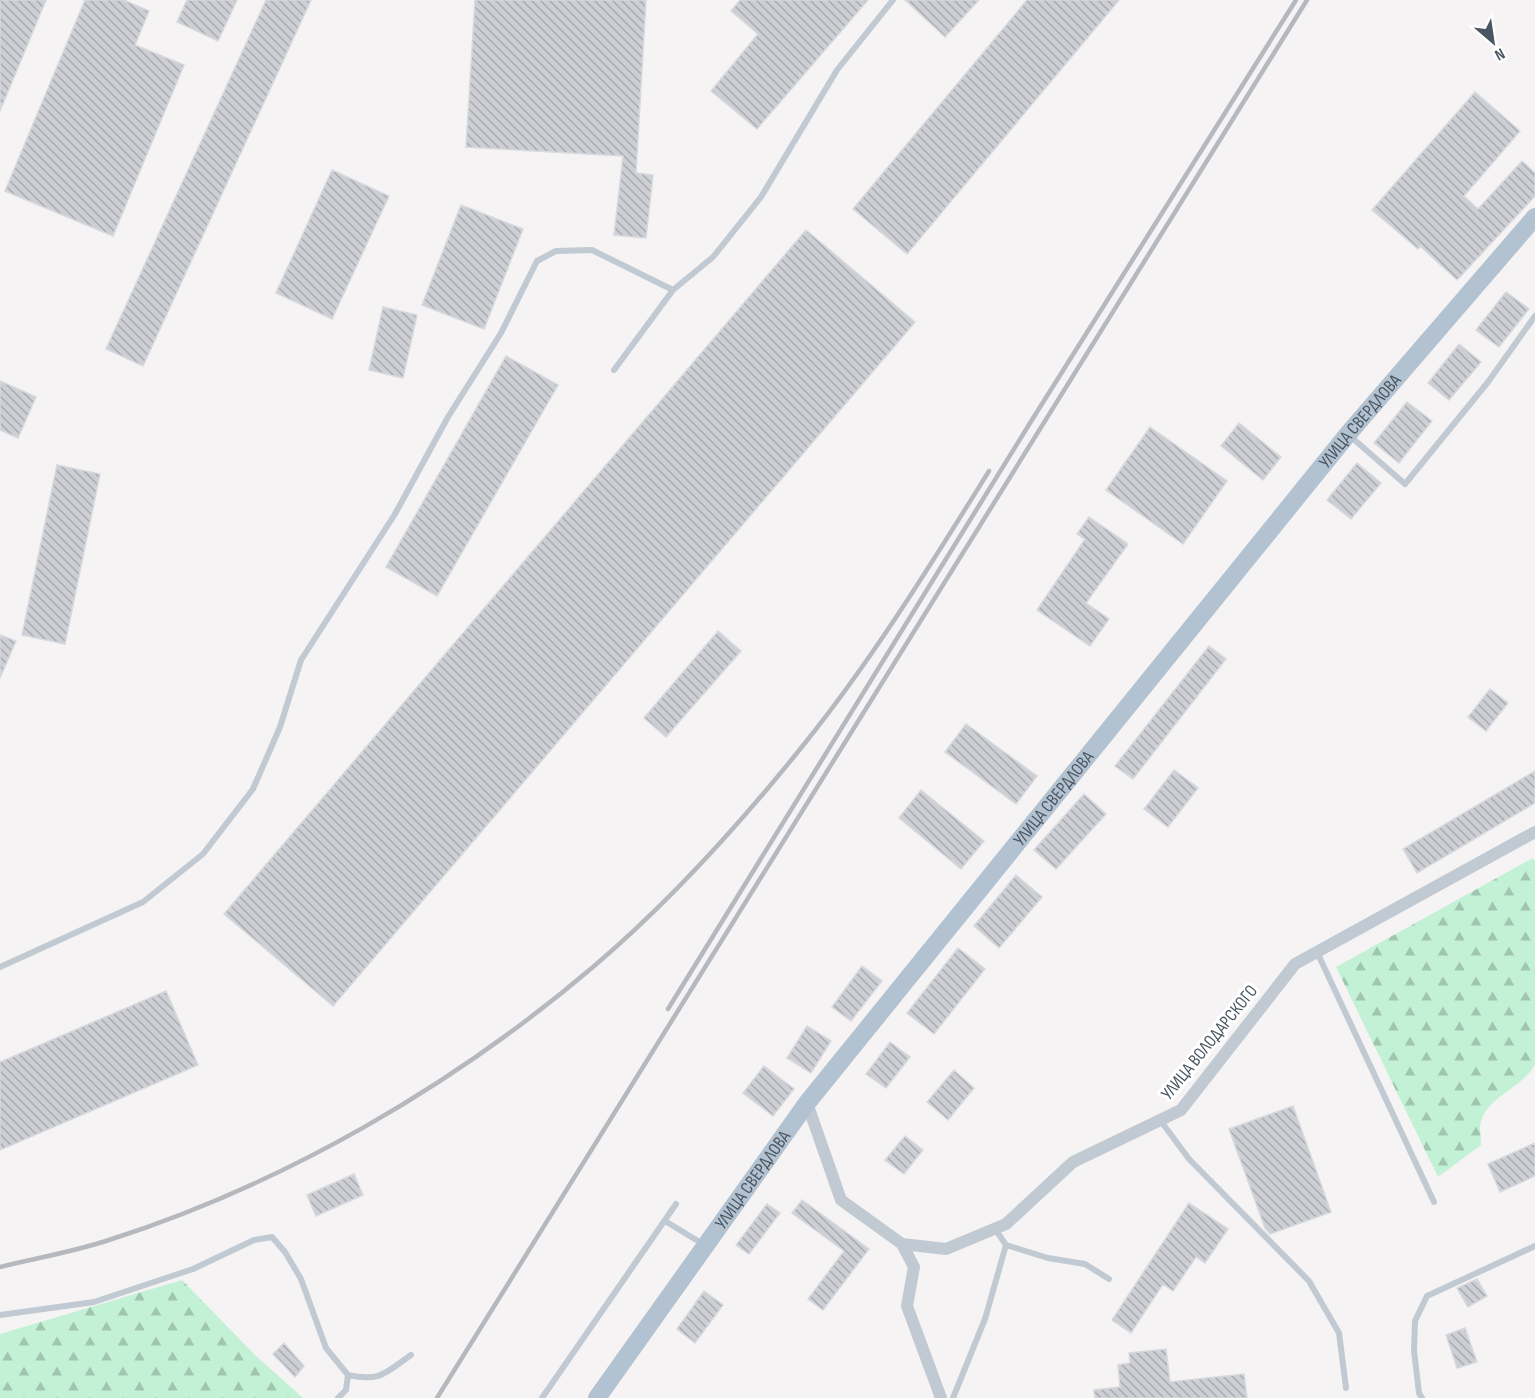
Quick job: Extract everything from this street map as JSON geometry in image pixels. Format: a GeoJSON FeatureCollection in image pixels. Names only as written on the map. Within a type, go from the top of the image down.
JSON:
{"type":"FeatureCollection","features":[{"type":"Feature","properties":{"kind":"main road","name":"УЛИЦА СВЕРДЛОВА"},"geometry":{"type":"LineString","coordinates":[[597,1398],[807,1103],[1348,434],[1535,217]]}},
{"type":"Feature","properties":{"kind":"street","name":"УЛИЦА ВОЛОДАРСКОГО"},"geometry":{"type":"LineString","coordinates":[[807,1103],[841,1200],[902,1244],[946,1249],[1006,1224],[1073,1162],[1181,1110],[1294,964],[1535,832]]}},
{"type":"Feature","properties":{"kind":"street"},"geometry":{"type":"LineString","coordinates":[[902,1244],[914,1267],[907,1306],[940,1398]]}},
{"type":"Feature","properties":{"kind":"lane"},"geometry":{"type":"LineString","coordinates":[[614,370],[673,290],[713,257],[761,197],[837,70],[894,0]]}},
{"type":"Feature","properties":{"kind":"lane"},"geometry":{"type":"LineString","coordinates":[[0,967],[143,902],[203,854],[254,789],[280,727],[301,660],[395,514],[448,417],[501,333],[537,261],[556,251],[592,250],[673,290]]}},
{"type":"Feature","properties":{"kind":"lane"},"geometry":{"type":"LineString","coordinates":[[1348,434],[1405,484],[1488,382],[1535,316]]}},
{"type":"Feature","properties":{"kind":"lane"},"geometry":{"type":"LineString","coordinates":[[1317,952],[1434,1202]]}},
{"type":"Feature","properties":{"kind":"lane"},"geometry":{"type":"LineString","coordinates":[[1160,1120],[1189,1159],[1309,1281],[1339,1333],[1346,1388]]}},
{"type":"Feature","properties":{"kind":"lane"},"geometry":{"type":"LineString","coordinates":[[542,1398],[676,1204]]}},
{"type":"Feature","properties":{"kind":"lane"},"geometry":{"type":"LineString","coordinates":[[665,1221],[706,1245]]}},
{"type":"Feature","properties":{"kind":"lane"},"geometry":{"type":"LineString","coordinates":[[995,1229],[1006,1245],[1048,1258],[1085,1264],[1109,1279]]}},
{"type":"Feature","properties":{"kind":"lane"},"geometry":{"type":"LineString","coordinates":[[0,1315],[94,1302],[193,1269],[254,1240],[272,1237],[285,1252],[301,1279],[326,1348],[348,1375],[361,1378],[378,1377],[411,1355]]}},
{"type":"Feature","properties":{"kind":"lane"},"geometry":{"type":"LineString","coordinates":[[953,1398],[985,1319],[1006,1245]]}},
{"type":"Feature","properties":{"kind":"lane"},"geometry":{"type":"LineString","coordinates":[[1422,1398],[1416,1372],[1415,1321],[1428,1296],[1535,1246]]}},
{"type":"Feature","properties":{"kind":"lane"},"geometry":{"type":"LineString","coordinates":[[338,1398],[346,1390],[348,1375]]}},
{"type":"Feature","properties":{"kind":"green space"},"geometry":{"type":"Polygon","coordinates":[[[1533,858],[1535,861],[1535,1064],[1522,1080],[1496,1100],[1483,1116],[1480,1126],[1481,1145],[1438,1177],[1336,967],[1533,858]]]}},
{"type":"Feature","properties":{"kind":"green space"},"geometry":{"type":"Polygon","coordinates":[[[182,1280],[255,1355],[303,1398],[0,1398],[0,1334],[182,1280]]]}},
{"type":"Feature","properties":{"kind":"building"},"geometry":{"type":"Polygon","coordinates":[[[0,0],[46,0],[0,111],[0,0]]]}},
{"type":"Feature","properties":{"kind":"building"},"geometry":{"type":"Polygon","coordinates":[[[85,0],[124,0],[149,11],[135,45],[184,65],[113,236],[5,191],[85,0]]]}},
{"type":"Feature","properties":{"kind":"building"},"geometry":{"type":"Polygon","coordinates":[[[187,0],[237,0],[218,41],[177,22],[187,0]]]}},
{"type":"Feature","properties":{"kind":"building"},"geometry":{"type":"Polygon","coordinates":[[[266,0],[311,0],[143,366],[106,349],[266,0]]]}},
{"type":"Feature","properties":{"kind":"building"},"geometry":{"type":"Polygon","coordinates":[[[475,0],[646,0],[636,173],[653,175],[646,238],[614,235],[623,156],[466,147],[475,0]]]}},
{"type":"Feature","properties":{"kind":"building"},"geometry":{"type":"Polygon","coordinates":[[[740,0],[868,0],[757,129],[711,91],[758,34],[731,11],[740,0]]]}},
{"type":"Feature","properties":{"kind":"building"},"geometry":{"type":"Polygon","coordinates":[[[905,0],[979,0],[945,37],[905,0]]]}},
{"type":"Feature","properties":{"kind":"building"},"geometry":{"type":"Polygon","coordinates":[[[1027,0],[1119,0],[907,254],[853,209],[1027,0]]]}},
{"type":"Feature","properties":{"kind":"building"},"geometry":{"type":"Polygon","coordinates":[[[1475,92],[1520,131],[1464,196],[1478,209],[1522,161],[1535,173],[1535,196],[1457,280],[1420,246],[1418,249],[1372,210],[1475,92]]]}},
{"type":"Feature","properties":{"kind":"building"},"geometry":{"type":"Polygon","coordinates":[[[332,170],[389,196],[332,319],[276,293],[332,170]]]}},
{"type":"Feature","properties":{"kind":"building"},"geometry":{"type":"Polygon","coordinates":[[[461,205],[523,229],[484,329],[422,305],[461,205]]]}},
{"type":"Feature","properties":{"kind":"building"},"geometry":{"type":"Polygon","coordinates":[[[806,230],[915,322],[333,1006],[224,914],[806,230]]]}},
{"type":"Feature","properties":{"kind":"building"},"geometry":{"type":"Polygon","coordinates":[[[1506,292],[1529,309],[1499,347],[1476,330],[1506,292]]]}},
{"type":"Feature","properties":{"kind":"building"},"geometry":{"type":"Polygon","coordinates":[[[383,307],[417,315],[403,378],[369,370],[383,307]]]}},
{"type":"Feature","properties":{"kind":"building"},"geometry":{"type":"Polygon","coordinates":[[[1459,344],[1481,362],[1449,400],[1428,383],[1459,344]]]}},
{"type":"Feature","properties":{"kind":"building"},"geometry":{"type":"Polygon","coordinates":[[[506,356],[558,385],[437,596],[386,567],[506,356]]]}},
{"type":"Feature","properties":{"kind":"building"},"geometry":{"type":"Polygon","coordinates":[[[0,381],[36,397],[18,438],[0,430],[0,381]]]}},
{"type":"Feature","properties":{"kind":"building"},"geometry":{"type":"Polygon","coordinates":[[[1407,402],[1432,421],[1399,463],[1374,443],[1407,402]]]}},
{"type":"Feature","properties":{"kind":"building"},"geometry":{"type":"Polygon","coordinates":[[[1239,423],[1281,457],[1263,480],[1221,446],[1239,423]]]}},
{"type":"Feature","properties":{"kind":"building"},"geometry":{"type":"Polygon","coordinates":[[[1150,427],[1227,481],[1183,544],[1106,490],[1150,427]]]}},
{"type":"Feature","properties":{"kind":"building"},"geometry":{"type":"Polygon","coordinates":[[[1357,463],[1381,483],[1351,519],[1327,500],[1357,463]]]}},
{"type":"Feature","properties":{"kind":"building"},"geometry":{"type":"Polygon","coordinates":[[[57,465],[100,474],[65,644],[22,635],[57,465]]]}},
{"type":"Feature","properties":{"kind":"building"},"geometry":{"type":"Polygon","coordinates":[[[1089,517],[1128,544],[1086,603],[1109,619],[1090,646],[1037,610],[1085,539],[1077,534],[1089,517]]]}},
{"type":"Feature","properties":{"kind":"building"},"geometry":{"type":"Polygon","coordinates":[[[718,631],[741,651],[666,737],[644,718],[718,631]]]}},
{"type":"Feature","properties":{"kind":"building"},"geometry":{"type":"Polygon","coordinates":[[[0,635],[16,641],[0,678],[0,635]]]}},
{"type":"Feature","properties":{"kind":"building"},"geometry":{"type":"Polygon","coordinates":[[[1209,646],[1226,659],[1133,779],[1115,766],[1209,646]]]}},
{"type":"Feature","properties":{"kind":"building"},"geometry":{"type":"Polygon","coordinates":[[[1490,689],[1508,703],[1486,731],[1468,717],[1490,689]]]}},
{"type":"Feature","properties":{"kind":"building"},"geometry":{"type":"Polygon","coordinates":[[[966,724],[1037,776],[1016,804],[945,752],[966,724]]]}},
{"type":"Feature","properties":{"kind":"building"},"geometry":{"type":"Polygon","coordinates":[[[1174,770],[1198,788],[1168,827],[1144,809],[1174,770]]]}},
{"type":"Feature","properties":{"kind":"building"},"geometry":{"type":"Polygon","coordinates":[[[1535,771],[1535,803],[1417,873],[1403,849],[1535,771]]]}},
{"type":"Feature","properties":{"kind":"building"},"geometry":{"type":"Polygon","coordinates":[[[921,790],[984,841],[961,869],[899,818],[921,790]]]}},
{"type":"Feature","properties":{"kind":"building"},"geometry":{"type":"Polygon","coordinates":[[[1084,794],[1106,814],[1056,869],[1034,850],[1084,794]]]}},
{"type":"Feature","properties":{"kind":"building"},"geometry":{"type":"Polygon","coordinates":[[[1016,875],[1042,897],[999,948],[974,926],[1016,875]]]}},
{"type":"Feature","properties":{"kind":"building"},"geometry":{"type":"Polygon","coordinates":[[[958,948],[985,969],[934,1034],[907,1013],[958,948]]]}},
{"type":"Feature","properties":{"kind":"building"},"geometry":{"type":"Polygon","coordinates":[[[862,966],[882,981],[851,1021],[832,1007],[862,966]]]}},
{"type":"Feature","properties":{"kind":"building"},"geometry":{"type":"Polygon","coordinates":[[[166,991],[198,1065],[0,1150],[0,1062],[166,991]]]}},
{"type":"Feature","properties":{"kind":"building"},"geometry":{"type":"Polygon","coordinates":[[[807,1026],[831,1041],[811,1073],[787,1058],[807,1026]]]}},
{"type":"Feature","properties":{"kind":"building"},"geometry":{"type":"Polygon","coordinates":[[[890,1042],[910,1057],[886,1088],[866,1074],[890,1042]]]}},
{"type":"Feature","properties":{"kind":"building"},"geometry":{"type":"Polygon","coordinates":[[[764,1066],[794,1089],[773,1116],[743,1093],[764,1066]]]}},
{"type":"Feature","properties":{"kind":"building"},"geometry":{"type":"Polygon","coordinates":[[[954,1070],[974,1088],[948,1120],[927,1102],[954,1070]]]}},
{"type":"Feature","properties":{"kind":"building"},"geometry":{"type":"Polygon","coordinates":[[[1293,1106],[1331,1212],[1270,1234],[1265,1228],[1229,1129],[1293,1106]]]}},
{"type":"Feature","properties":{"kind":"building"},"geometry":{"type":"Polygon","coordinates":[[[905,1136],[923,1150],[904,1174],[885,1160],[905,1136]]]}},
{"type":"Feature","properties":{"kind":"building"},"geometry":{"type":"Polygon","coordinates":[[[1535,1143],[1535,1176],[1500,1192],[1488,1164],[1535,1143]]]}},
{"type":"Feature","properties":{"kind":"building"},"geometry":{"type":"Polygon","coordinates":[[[354,1174],[363,1195],[316,1216],[307,1195],[354,1174]]]}},
{"type":"Feature","properties":{"kind":"building"},"geometry":{"type":"Polygon","coordinates":[[[802,1200],[869,1249],[823,1310],[808,1299],[844,1251],[792,1213],[802,1200]]]}},
{"type":"Feature","properties":{"kind":"building"},"geometry":{"type":"Polygon","coordinates":[[[1189,1203],[1228,1229],[1205,1263],[1196,1257],[1173,1291],[1163,1284],[1131,1333],[1112,1320],[1189,1203]]]}},
{"type":"Feature","properties":{"kind":"building"},"geometry":{"type":"Polygon","coordinates":[[[767,1204],[780,1213],[749,1254],[736,1245],[767,1204]]]}},
{"type":"Feature","properties":{"kind":"building"},"geometry":{"type":"Polygon","coordinates":[[[1477,1279],[1487,1296],[1468,1307],[1457,1288],[1477,1279]]]}},
{"type":"Feature","properties":{"kind":"building"},"geometry":{"type":"Polygon","coordinates":[[[704,1291],[723,1305],[695,1343],[677,1329],[704,1291]]]}},
{"type":"Feature","properties":{"kind":"building"},"geometry":{"type":"Polygon","coordinates":[[[1465,1328],[1477,1362],[1457,1368],[1446,1335],[1465,1328]]]}},
{"type":"Feature","properties":{"kind":"building"},"geometry":{"type":"Polygon","coordinates":[[[284,1343],[304,1366],[295,1377],[273,1354],[284,1343]]]}},
{"type":"Feature","properties":{"kind":"building"},"geometry":{"type":"Polygon","coordinates":[[[1166,1349],[1170,1382],[1244,1374],[1247,1398],[1095,1398],[1094,1390],[1120,1387],[1118,1365],[1130,1363],[1129,1353],[1166,1349]]]}},
{"type":"Feature","properties":{"kind":"railway"},"geometry":{"type":"LineString","coordinates":[[668,1009],[1030,423],[1296,0]]}},
{"type":"Feature","properties":{"kind":"railway"},"geometry":{"type":"LineString","coordinates":[[437,1398],[1307,0]]}},
{"type":"Feature","properties":{"kind":"railway"},"geometry":{"type":"LineString","coordinates":[[0,1267],[95,1244],[174,1217],[239,1190],[364,1127],[483,1052],[539,1011],[622,942],[650,915],[730,832],[781,773],[878,644],[989,471]]}}]}
